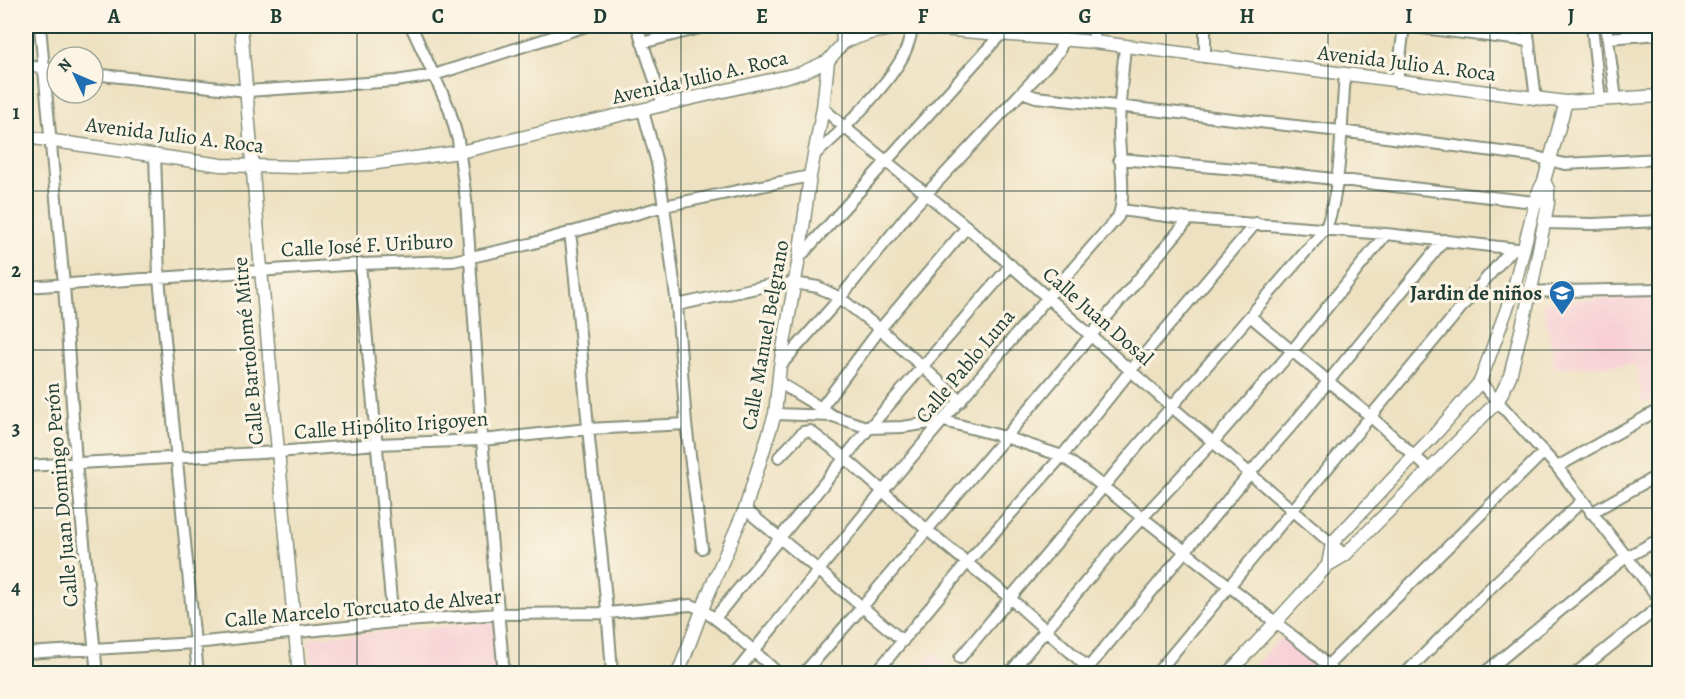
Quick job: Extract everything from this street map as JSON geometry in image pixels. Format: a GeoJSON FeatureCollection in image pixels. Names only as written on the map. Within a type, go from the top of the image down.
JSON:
{"type":"FeatureCollection","features":[{"type":"Feature","properties":{"kind":"street","name":"Calle Juan Domingo Perón"},"geometry":{"type":"LineString","coordinates":[[40,26],[45,69]]}},
{"type":"Feature","properties":{"kind":"street","name":"Calle Bartolomé Mitre"},"geometry":{"type":"LineString","coordinates":[[241,26],[251,125],[251,166],[277,452],[300,674]]}},
{"type":"Feature","properties":{"kind":"street"},"geometry":{"type":"LineString","coordinates":[[411,26],[454,123],[460,152],[466,200],[482,440],[504,674]]}},
{"type":"Feature","properties":{"kind":"street"},"geometry":{"type":"LineString","coordinates":[[105,75],[247,91],[396,81],[434,75],[586,26]]}},
{"type":"Feature","properties":{"kind":"street"},"geometry":{"type":"LineString","coordinates":[[637,26],[663,105]]}},
{"type":"Feature","properties":{"kind":"street"},"geometry":{"type":"LineString","coordinates":[[642,43],[707,26]]}},
{"type":"Feature","properties":{"kind":"street"},"geometry":{"type":"LineString","coordinates":[[842,26],[843,44]]}},
{"type":"Feature","properties":{"kind":"street"},"geometry":{"type":"LineString","coordinates":[[815,154],[844,127],[895,69],[908,47],[908,26]]}},
{"type":"Feature","properties":{"kind":"street","name":"Avenida Julio A. Roca"},"geometry":{"type":"LineString","coordinates":[[26,137],[220,165],[295,167],[369,164],[460,152],[801,73],[828,61],[843,44],[870,33],[908,26],[994,31],[1094,42],[1566,102],[1659,96]]}},
{"type":"Feature","properties":{"kind":"street"},"geometry":{"type":"LineString","coordinates":[[1094,26],[1094,42]]}},
{"type":"Feature","properties":{"kind":"street"},"geometry":{"type":"LineString","coordinates":[[1205,26],[1205,57]]}},
{"type":"Feature","properties":{"kind":"street"},"geometry":{"type":"LineString","coordinates":[[1397,82],[1405,26],[1529,41]]}},
{"type":"Feature","properties":{"kind":"street"},"geometry":{"type":"LineString","coordinates":[[1527,26],[1536,99]]}},
{"type":"Feature","properties":{"kind":"street"},"geometry":{"type":"LineString","coordinates":[[1592,26],[1600,100]]}},
{"type":"Feature","properties":{"kind":"street"},"geometry":{"type":"LineString","coordinates":[[1606,26],[1617,99]]}},
{"type":"Feature","properties":{"kind":"street"},"geometry":{"type":"LineString","coordinates":[[799,258],[886,161],[994,31]]}},
{"type":"Feature","properties":{"kind":"street"},"geometry":{"type":"LineString","coordinates":[[1608,38],[1659,34]]}},
{"type":"Feature","properties":{"kind":"street"},"geometry":{"type":"LineString","coordinates":[[780,366],[927,193],[1059,51],[1064,39]]}},
{"type":"Feature","properties":{"kind":"street"},"geometry":{"type":"LineString","coordinates":[[1125,47],[1119,107],[1121,210],[1189,219],[1386,234],[1517,250]]}},
{"type":"Feature","properties":{"kind":"street","name":"Calle Manuel Belgrano"},"geometry":{"type":"LineString","coordinates":[[678,674],[702,609],[745,509],[775,414],[780,366],[799,258],[810,176],[824,108],[828,61]]}},
{"type":"Feature","properties":{"kind":"street"},"geometry":{"type":"LineString","coordinates":[[26,66],[45,69]]}},
{"type":"Feature","properties":{"kind":"street"},"geometry":{"type":"LineString","coordinates":[[960,658],[1326,228],[1336,181],[1345,75]]}},
{"type":"Feature","properties":{"kind":"street"},"geometry":{"type":"LineString","coordinates":[[1022,93],[1036,97],[1514,153],[1578,164],[1659,159]]}},
{"type":"Feature","properties":{"kind":"street"},"geometry":{"type":"LineString","coordinates":[[1328,565],[1332,543],[1449,420],[1480,382],[1513,292],[1517,250],[1544,181],[1566,102]]}},
{"type":"Feature","properties":{"kind":"street","name":"Calle Juan Domingo Perón"},"geometry":{"type":"LineString","coordinates":[[48,105],[64,285],[76,463],[97,674]]}},
{"type":"Feature","properties":{"kind":"street","name":"Calle Juan Dosal"},"geometry":{"type":"LineString","coordinates":[[824,108],[844,127],[967,227],[1345,555]]}},
{"type":"Feature","properties":{"kind":"street"},"geometry":{"type":"LineString","coordinates":[[643,111],[657,163],[664,206],[677,305],[686,424],[702,548]]}},
{"type":"Feature","properties":{"kind":"street"},"geometry":{"type":"LineString","coordinates":[[155,154],[159,278],[198,674]]}},
{"type":"Feature","properties":{"kind":"street"},"geometry":{"type":"LineString","coordinates":[[1119,159],[1272,172],[1336,181],[1548,203]]}},
{"type":"Feature","properties":{"kind":"street","name":"Calle José F. Uriburo"},"geometry":{"type":"LineString","coordinates":[[26,287],[360,264],[436,263],[470,257],[570,232],[664,206],[810,176]]}},
{"type":"Feature","properties":{"kind":"street"},"geometry":{"type":"LineString","coordinates":[[1228,674],[1328,565],[1345,555],[1498,401],[1510,376],[1531,290],[1548,203],[1548,189],[1544,181]]}},
{"type":"Feature","properties":{"kind":"street","name":"Calle Pablo Luna"},"geometry":{"type":"LineString","coordinates":[[735,674],[883,492],[1048,297],[1110,228],[1121,210]]}},
{"type":"Feature","properties":{"kind":"street"},"geometry":{"type":"LineString","coordinates":[[803,674],[1189,219]]}},
{"type":"Feature","properties":{"kind":"street"},"geometry":{"type":"LineString","coordinates":[[1543,223],[1593,224],[1659,220]]}},
{"type":"Feature","properties":{"kind":"street"},"geometry":{"type":"LineString","coordinates":[[875,674],[967,563],[1062,456],[1131,370],[1256,223]]}},
{"type":"Feature","properties":{"kind":"street"},"geometry":{"type":"LineString","coordinates":[[821,408],[880,329],[967,227]]}},
{"type":"Feature","properties":{"kind":"street"},"geometry":{"type":"LineString","coordinates":[[570,232],[582,336],[588,429],[608,613],[612,674]]}},
{"type":"Feature","properties":{"kind":"street"},"geometry":{"type":"LineString","coordinates":[[1010,674],[1115,547],[1213,442],[1292,351],[1386,234]]}},
{"type":"Feature","properties":{"kind":"street"},"geometry":{"type":"LineString","coordinates":[[779,457],[805,431],[810,431],[845,458],[1047,630],[1089,672],[1250,473],[1328,383],[1444,240]]}},
{"type":"Feature","properties":{"kind":"street"},"geometry":{"type":"LineString","coordinates":[[1156,674],[1371,416],[1517,250]]}},
{"type":"Feature","properties":{"kind":"street"},"geometry":{"type":"LineString","coordinates":[[360,264],[393,622]]}},
{"type":"Feature","properties":{"kind":"street"},"geometry":{"type":"LineString","coordinates":[[715,618],[869,428],[1011,265]]}},
{"type":"Feature","properties":{"kind":"street"},"geometry":{"type":"LineString","coordinates":[[677,305],[770,285],[794,283],[818,287],[840,298],[880,329],[962,401]]}},
{"type":"Feature","properties":{"kind":"street"},"geometry":{"type":"LineString","coordinates":[[1513,292],[1659,289]]}},
{"type":"Feature","properties":{"kind":"street"},"geometry":{"type":"LineString","coordinates":[[1250,316],[1328,383],[1371,416],[1430,470]]}},
{"type":"Feature","properties":{"kind":"street"},"geometry":{"type":"LineString","coordinates":[[778,382],[833,416],[869,428],[902,427],[944,421],[1005,437],[1062,456],[1332,669],[1484,510],[1544,452]]}},
{"type":"Feature","properties":{"kind":"street"},"geometry":{"type":"LineString","coordinates":[[1480,382],[1557,467],[1659,600]]}},
{"type":"Feature","properties":{"kind":"street"},"geometry":{"type":"LineString","coordinates":[[1557,467],[1659,409]]}},
{"type":"Feature","properties":{"kind":"street"},"geometry":{"type":"LineString","coordinates":[[775,414],[833,416]]}},
{"type":"Feature","properties":{"kind":"street","name":"Calle Hipólito Irigoyen"},"geometry":{"type":"LineString","coordinates":[[26,466],[377,444],[482,440],[588,429],[686,424]]}},
{"type":"Feature","properties":{"kind":"street"},"geometry":{"type":"LineString","coordinates":[[1591,513],[1659,474]]}},
{"type":"Feature","properties":{"kind":"street"},"geometry":{"type":"LineString","coordinates":[[1405,674],[1487,591],[1582,501]]}},
{"type":"Feature","properties":{"kind":"street"},"geometry":{"type":"LineString","coordinates":[[745,509],[903,641]]}},
{"type":"Feature","properties":{"kind":"street"},"geometry":{"type":"LineString","coordinates":[[1484,674],[1625,558],[1659,539]]}},
{"type":"Feature","properties":{"kind":"street","name":"Calle Marcelo Torcuato de Alvear"},"geometry":{"type":"LineString","coordinates":[[26,653],[195,643],[393,622],[499,615],[608,613],[690,605],[696,605],[702,609]]}},
{"type":"Feature","properties":{"kind":"street"},"geometry":{"type":"LineString","coordinates":[[1575,674],[1659,606]]}},
{"type":"Feature","properties":{"kind":"street"},"geometry":{"type":"LineString","coordinates":[[702,609],[779,674]]}},
{"type":"Feature","properties":{"kind":"shaded area"},"geometry":{"type":"Polygon","coordinates":[[[1659,296],[1659,395],[1643,404],[1636,365],[1555,367],[1543,302],[1659,296]]]}},
{"type":"Feature","properties":{"kind":"shaded area"},"geometry":{"type":"Polygon","coordinates":[[[495,622],[499,673],[313,673],[309,638],[495,622]]]}},
{"type":"Feature","properties":{"kind":"shaded area"},"geometry":{"type":"Polygon","coordinates":[[[1283,635],[1332,674],[1246,674],[1283,635]]]}},
{"type":"Feature","properties":{"kind":"shaded area"},"geometry":{"type":"Polygon","coordinates":[[[931,652],[957,673],[913,673],[931,652]]]}},
{"type":"Feature","properties":{"kind":"place","name":"Jardin de niños"},"geometry":{"type":"Point","coordinates":[1562,316]}}]}
